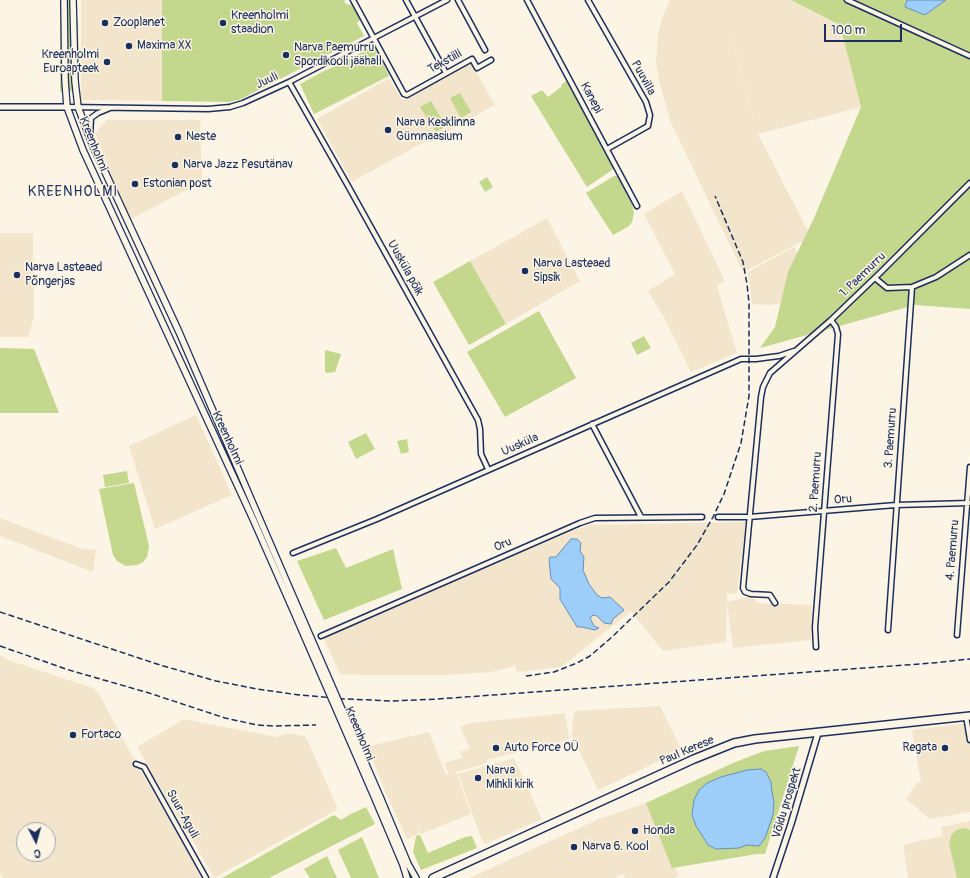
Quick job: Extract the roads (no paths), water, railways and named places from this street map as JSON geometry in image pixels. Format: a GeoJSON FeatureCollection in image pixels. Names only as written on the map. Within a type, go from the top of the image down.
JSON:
{"type":"FeatureCollection","features":[{"type":"Feature","properties":{"kind":"highway","name":"Paul Kerese"},"geometry":{"type":"LineString","coordinates":[[433,878],[714,750],[734,743],[755,739],[968,716]]}},
{"type":"Feature","properties":{"kind":"main road","name":"Kreenholmi"},"geometry":{"type":"LineString","coordinates":[[64,0],[67,107],[82,150],[293,602]]}},
{"type":"Feature","properties":{"kind":"main road","name":"Kreenholmi"},"geometry":{"type":"LineString","coordinates":[[73,0],[75,81],[78,107],[90,138],[179,332],[378,800],[416,878]]}},
{"type":"Feature","properties":{"kind":"main road"},"geometry":{"type":"LineString","coordinates":[[116,223],[126,218]]}},
{"type":"Feature","properties":{"kind":"main road"},"geometry":{"type":"LineString","coordinates":[[168,337],[179,332]]}},
{"type":"Feature","properties":{"kind":"main road","name":"Kreenholmi"},"geometry":{"type":"LineString","coordinates":[[378,800],[407,878]]}},
{"type":"Feature","properties":{"kind":"street"},"geometry":{"type":"LineString","coordinates":[[353,0],[374,38]]}},
{"type":"Feature","properties":{"kind":"street"},"geometry":{"type":"LineString","coordinates":[[406,0],[446,73]]}},
{"type":"Feature","properties":{"kind":"street","name":"Juuli"},"geometry":{"type":"LineString","coordinates":[[67,107],[230,107],[243,103],[289,82],[447,0]]}},
{"type":"Feature","properties":{"kind":"street"},"geometry":{"type":"LineString","coordinates":[[458,0],[485,50]]}},
{"type":"Feature","properties":{"kind":"street","name":"Kanepi"},"geometry":{"type":"LineString","coordinates":[[527,0],[637,206]]}},
{"type":"Feature","properties":{"kind":"street","name":"Puuvilla"},"geometry":{"type":"LineString","coordinates":[[588,0],[646,102],[650,115],[648,126],[607,149]]}},
{"type":"Feature","properties":{"kind":"street"},"geometry":{"type":"LineString","coordinates":[[847,0],[970,56]]}},
{"type":"Feature","properties":{"kind":"street","name":"Tekstiili"},"geometry":{"type":"LineString","coordinates":[[374,38],[404,94],[407,95],[472,59],[477,68],[491,60]]}},
{"type":"Feature","properties":{"kind":"street","name":"Uusküla põik"},"geometry":{"type":"LineString","coordinates":[[289,82],[337,165],[478,420],[481,454],[488,469]]}},
{"type":"Feature","properties":{"kind":"street"},"geometry":{"type":"LineString","coordinates":[[0,107],[67,107]]}},
{"type":"Feature","properties":{"kind":"street"},"geometry":{"type":"LineString","coordinates":[[90,138],[91,118],[112,107]]}},
{"type":"Feature","properties":{"kind":"street","name":"1. Paemurru"},"geometry":{"type":"LineString","coordinates":[[756,359],[779,356],[794,351],[831,320],[875,278],[970,183]]}},
{"type":"Feature","properties":{"kind":"street"},"geometry":{"type":"LineString","coordinates":[[875,278],[887,288],[912,287],[936,277],[969,256],[970,262]]}},
{"type":"Feature","properties":{"kind":"street","name":"3. Paemurru"},"geometry":{"type":"LineString","coordinates":[[888,630],[912,287]]}},
{"type":"Feature","properties":{"kind":"street","name":"2. Paemurru"},"geometry":{"type":"LineString","coordinates":[[816,647],[815,627],[838,334],[836,327],[831,320]]}},
{"type":"Feature","properties":{"kind":"street"},"geometry":{"type":"LineString","coordinates":[[775,603],[770,595],[751,594],[745,592],[743,588],[763,387],[770,373],[794,351]]}},
{"type":"Feature","properties":{"kind":"street","name":"Uusküla"},"geometry":{"type":"LineString","coordinates":[[293,553],[364,525],[488,469],[741,359],[756,359]]}},
{"type":"Feature","properties":{"kind":"street"},"geometry":{"type":"LineString","coordinates":[[592,424],[641,517]]}},
{"type":"Feature","properties":{"kind":"street","name":"4. Paemurru"},"geometry":{"type":"LineString","coordinates":[[957,635],[969,504],[970,466]]}},
{"type":"Feature","properties":{"kind":"street","name":"Oru"},"geometry":{"type":"LineString","coordinates":[[718,517],[749,517],[896,505],[969,504]]}},
{"type":"Feature","properties":{"kind":"street","name":"Oru"},"geometry":{"type":"LineString","coordinates":[[321,636],[580,523],[595,518],[702,517]]}},
{"type":"Feature","properties":{"kind":"street"},"geometry":{"type":"LineString","coordinates":[[968,716],[970,740]]}},
{"type":"Feature","properties":{"kind":"street","name":"Võidu prospekt"},"geometry":{"type":"LineString","coordinates":[[773,878],[818,733]]}},
{"type":"Feature","properties":{"kind":"street","name":"Suur-Aguli"},"geometry":{"type":"LineString","coordinates":[[136,764],[144,767],[206,878]]}},
{"type":"Feature","properties":{"kind":"water"},"geometry":{"type":"Polygon","coordinates":[[[907,0],[946,0],[925,15],[905,7],[907,0]]]}},
{"type":"Feature","properties":{"kind":"water"},"geometry":{"type":"Polygon","coordinates":[[[571,539],[577,539],[581,543],[580,551],[584,557],[583,570],[589,584],[597,595],[602,598],[610,597],[624,610],[613,619],[611,624],[604,623],[597,616],[593,615],[590,618],[594,626],[599,628],[595,630],[577,627],[560,599],[560,588],[551,579],[550,557],[556,557],[571,539]]]}},
{"type":"Feature","properties":{"kind":"water"},"geometry":{"type":"Polygon","coordinates":[[[761,769],[766,772],[771,782],[774,802],[773,815],[765,838],[759,846],[747,845],[739,848],[716,849],[708,845],[696,826],[692,815],[694,800],[699,790],[707,783],[721,777],[747,770],[761,769]]]}},
{"type":"Feature","properties":{"kind":"railway"},"geometry":{"type":"LineString","coordinates":[[526,676],[554,672],[577,663],[590,656],[612,637],[669,582],[697,545],[724,494],[741,443],[749,396],[749,303],[743,262],[715,196]]}},
{"type":"Feature","properties":{"kind":"railway"},"geometry":{"type":"LineString","coordinates":[[0,612],[160,665],[216,681],[299,695],[346,699],[392,701],[438,699],[933,663],[970,659]]}},
{"type":"Feature","properties":{"kind":"railway"},"geometry":{"type":"LineString","coordinates":[[0,646],[69,670],[149,693],[225,718],[257,725],[316,725]]}},
{"type":"Feature","properties":{"kind":"place","name":"Zooplanet"},"geometry":{"type":"Point","coordinates":[105,23]}},
{"type":"Feature","properties":{"kind":"place","name":"Kreenholmi staadion"},"geometry":{"type":"Point","coordinates":[223,23]}},
{"type":"Feature","properties":{"kind":"place","name":"Maxima XX"},"geometry":{"type":"Point","coordinates":[129,46]}},
{"type":"Feature","properties":{"kind":"place","name":"Narva Paemurru Spordikooli jäähall"},"geometry":{"type":"Point","coordinates":[286,55]}},
{"type":"Feature","properties":{"kind":"place","name":"Kreenholmi Euroapteek"},"geometry":{"type":"Point","coordinates":[107,62]}},
{"type":"Feature","properties":{"kind":"place","name":"Narva Kesklinna Gümnaasium"},"geometry":{"type":"Point","coordinates":[388,130]}},
{"type":"Feature","properties":{"kind":"place","name":"Neste"},"geometry":{"type":"Point","coordinates":[178,137]}},
{"type":"Feature","properties":{"kind":"place","name":"Narva Jazz Pesutänav"},"geometry":{"type":"Point","coordinates":[175,165]}},
{"type":"Feature","properties":{"kind":"place","name":"Estonian post"},"geometry":{"type":"Point","coordinates":[135,184]}},
{"type":"Feature","properties":{"kind":"place","name":"Narva Lasteaed Sipsik"},"geometry":{"type":"Point","coordinates":[525,271]}},
{"type":"Feature","properties":{"kind":"place","name":"Narva Lasteaed Põngerjas"},"geometry":{"type":"Point","coordinates":[17,275]}},
{"type":"Feature","properties":{"kind":"place","name":"Fortaco"},"geometry":{"type":"Point","coordinates":[73,735]}},
{"type":"Feature","properties":{"kind":"place","name":"Auto Force OÜ"},"geometry":{"type":"Point","coordinates":[496,748]}},
{"type":"Feature","properties":{"kind":"place","name":"Regata"},"geometry":{"type":"Point","coordinates":[945,748]}},
{"type":"Feature","properties":{"kind":"place","name":"Narva Mihkli kirik"},"geometry":{"type":"Point","coordinates":[478,778]}},
{"type":"Feature","properties":{"kind":"place","name":"Honda"},"geometry":{"type":"Point","coordinates":[635,831]}},
{"type":"Feature","properties":{"kind":"place","name":"Narva 6. Kool"},"geometry":{"type":"Point","coordinates":[574,847]}},
{"type":"Feature","properties":{"kind":"district","name":"KREENHOLMI"},"geometry":{"type":"Point","coordinates":[73,192]}}]}
